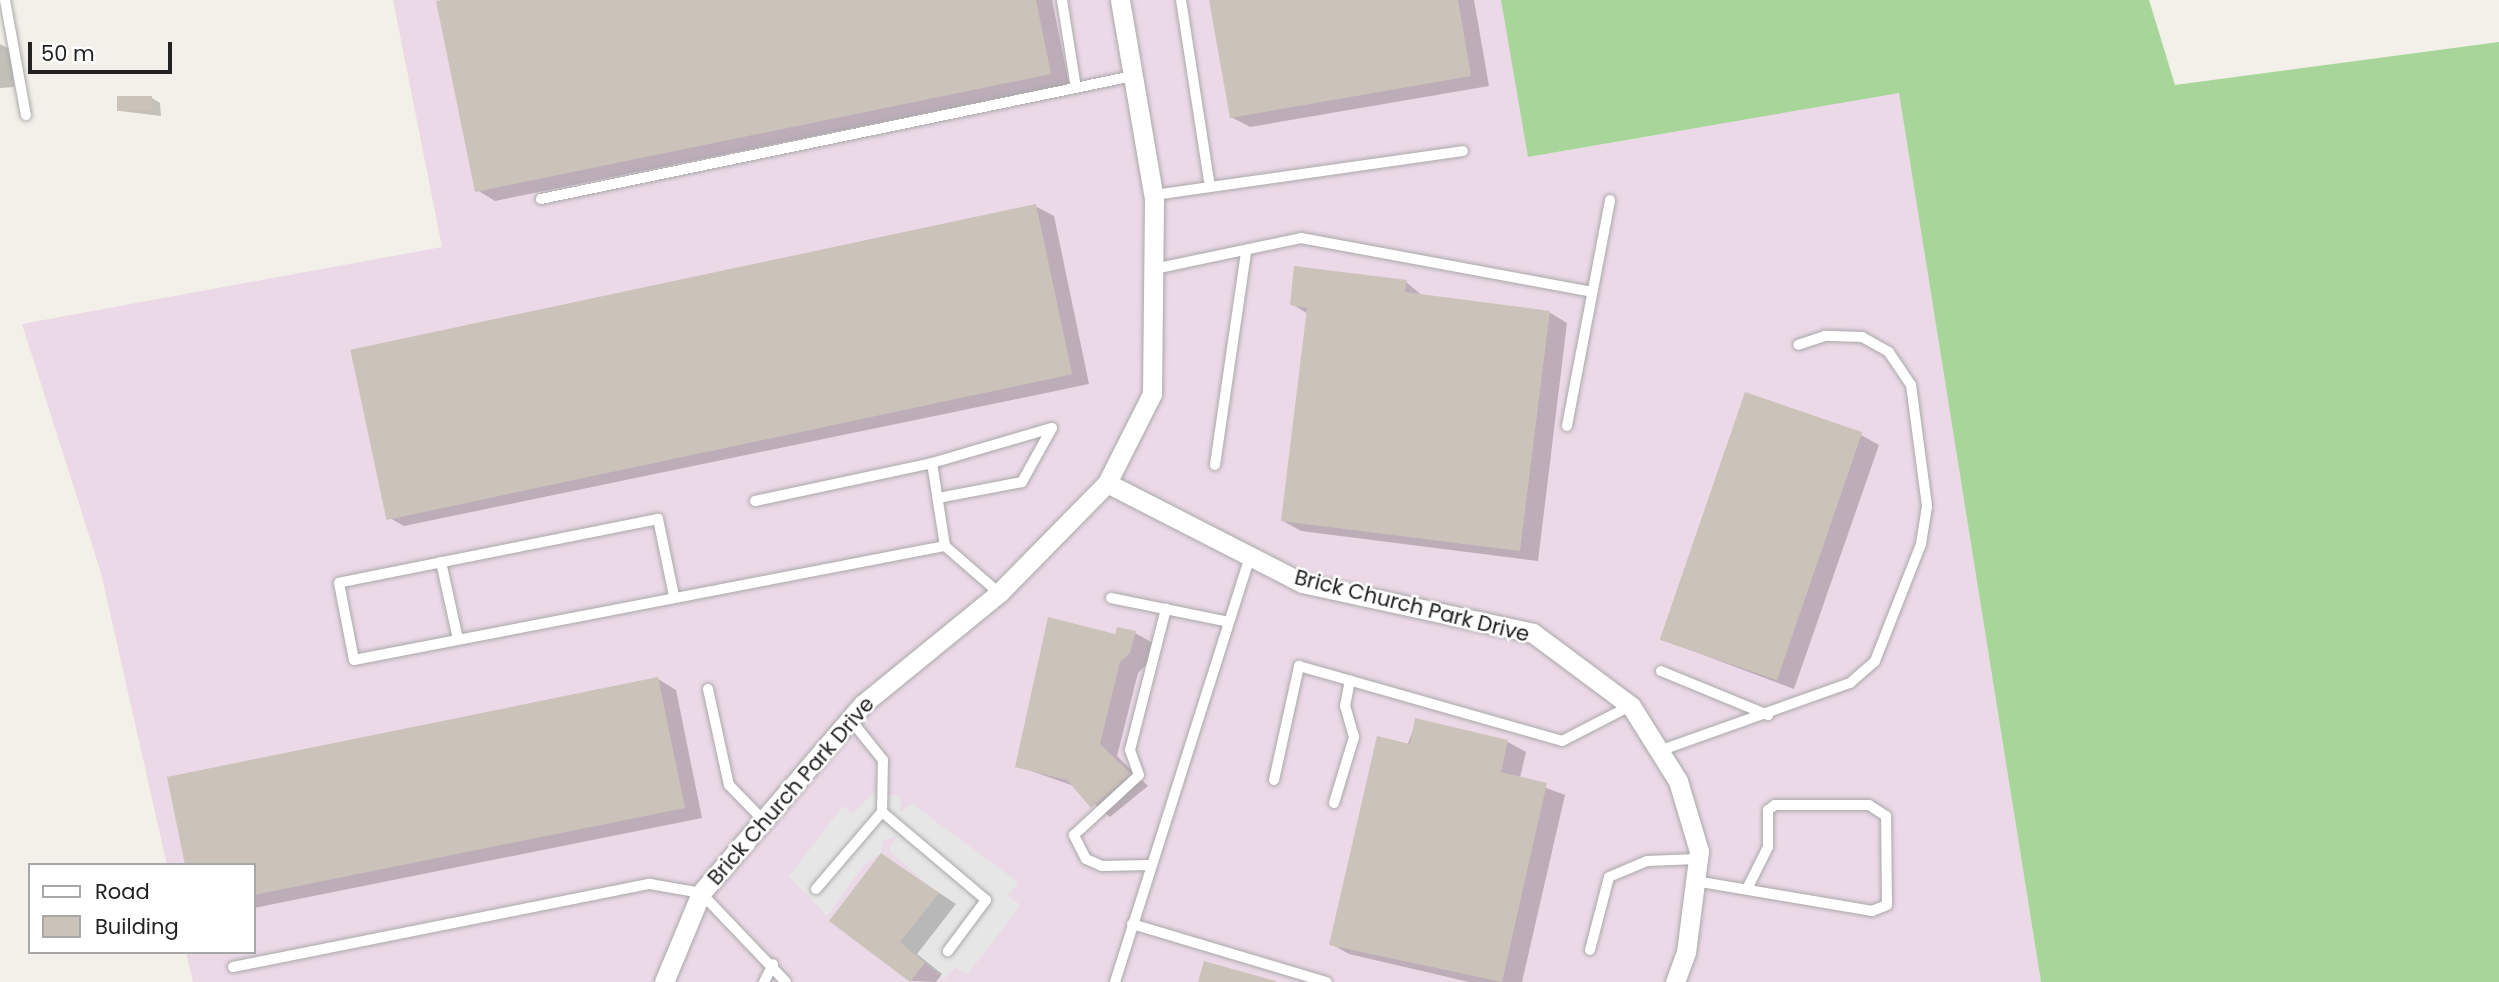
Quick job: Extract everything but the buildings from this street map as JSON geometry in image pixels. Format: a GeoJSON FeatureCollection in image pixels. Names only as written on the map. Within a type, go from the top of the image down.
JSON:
{"type":"FeatureCollection","features":[{"type":"Feature","properties":{"kind":"street","name":"Brick Church Park Drive"},"geometry":{"type":"LineString","coordinates":[[664,982],[701,893],[850,719],[999,593],[1107,484],[1152,394],[1154,195],[1120,0]]}},
{"type":"Feature","properties":{"kind":"street","name":"Brick Church Park Drive"},"geometry":{"type":"LineString","coordinates":[[1107,484],[1302,583],[1533,633],[1631,706],[1678,780],[1698,859],[1675,982]]}},
{"type":"Feature","properties":{"kind":"lane"},"geometry":{"type":"LineString","coordinates":[[5,0],[26,115]]}},
{"type":"Feature","properties":{"kind":"lane"},"geometry":{"type":"LineString","coordinates":[[1062,0],[1076,88]]}},
{"type":"Feature","properties":{"kind":"lane"},"geometry":{"type":"LineString","coordinates":[[1181,0],[1210,187]]}},
{"type":"Feature","properties":{"kind":"lane"},"geometry":{"type":"LineString","coordinates":[[541,200],[1133,76]]}},
{"type":"Feature","properties":{"kind":"lane"},"geometry":{"type":"LineString","coordinates":[[1154,195],[1463,151]]}},
{"type":"Feature","properties":{"kind":"lane"},"geometry":{"type":"LineString","coordinates":[[1567,426],[1610,200]]}},
{"type":"Feature","properties":{"kind":"lane"},"geometry":{"type":"LineString","coordinates":[[1154,269],[1301,238],[1592,292]]}},
{"type":"Feature","properties":{"kind":"lane"},"geometry":{"type":"LineString","coordinates":[[1215,465],[1246,251]]}},
{"type":"Feature","properties":{"kind":"lane"},"geometry":{"type":"LineString","coordinates":[[1660,751],[1769,715],[1850,683],[1875,661],[1921,544],[1927,506],[1912,385],[1889,352],[1862,337],[1825,336],[1798,345]]}},
{"type":"Feature","properties":{"kind":"lane"},"geometry":{"type":"LineString","coordinates":[[755,501],[932,463],[1052,428],[1022,482],[938,498]]}},
{"type":"Feature","properties":{"kind":"lane"},"geometry":{"type":"LineString","coordinates":[[932,463],[945,546],[999,593]]}},
{"type":"Feature","properties":{"kind":"lane"},"geometry":{"type":"LineString","coordinates":[[674,596],[658,519],[339,583],[354,660],[674,596],[945,546]]}},
{"type":"Feature","properties":{"kind":"lane"},"geometry":{"type":"LineString","coordinates":[[1115,982],[1250,556]]}},
{"type":"Feature","properties":{"kind":"lane"},"geometry":{"type":"LineString","coordinates":[[441,562],[458,639]]}},
{"type":"Feature","properties":{"kind":"lane"},"geometry":{"type":"LineString","coordinates":[[1111,598],[1229,622]]}},
{"type":"Feature","properties":{"kind":"lane"},"geometry":{"type":"LineString","coordinates":[[1151,864],[1102,866],[1086,859],[1074,835],[1139,775],[1130,750],[1166,609]]}},
{"type":"Feature","properties":{"kind":"lane"},"geometry":{"type":"LineString","coordinates":[[1274,780],[1299,666],[1562,741],[1631,706]]}},
{"type":"Feature","properties":{"kind":"lane"},"geometry":{"type":"LineString","coordinates":[[1661,671],[1769,715]]}},
{"type":"Feature","properties":{"kind":"lane"},"geometry":{"type":"LineString","coordinates":[[1334,803],[1354,737],[1345,706],[1350,680]]}},
{"type":"Feature","properties":{"kind":"lane"},"geometry":{"type":"LineString","coordinates":[[708,689],[729,785],[763,820]]}},
{"type":"Feature","properties":{"kind":"lane"},"geometry":{"type":"LineString","coordinates":[[816,889],[882,813],[883,760],[850,719]]}},
{"type":"Feature","properties":{"kind":"lane"},"geometry":{"type":"LineString","coordinates":[[1695,881],[1748,887],[1872,911],[1887,905],[1886,816],[1869,805],[1775,806],[1768,810],[1768,847],[1748,887]]}},
{"type":"Feature","properties":{"kind":"lane"},"geometry":{"type":"LineString","coordinates":[[882,813],[986,900],[948,951]]}},
{"type":"Feature","properties":{"kind":"lane"},"geometry":{"type":"LineString","coordinates":[[1590,950],[1609,877],[1647,861],[1698,859]]}},
{"type":"Feature","properties":{"kind":"lane"},"geometry":{"type":"LineString","coordinates":[[233,967],[650,884],[701,893],[773,964],[786,982]]}},
{"type":"Feature","properties":{"kind":"lane"},"geometry":{"type":"LineString","coordinates":[[1132,924],[1327,982]]}},
{"type":"Feature","properties":{"kind":"lane"},"geometry":{"type":"LineString","coordinates":[[764,982],[773,964]]}},
{"type":"Feature","properties":{"kind":"shaded area"},"geometry":{"type":"Polygon","coordinates":[[[393,0],[1501,0],[1529,157],[1899,92],[2041,982],[193,982],[186,954],[256,954],[256,863],[167,863],[101,573],[22,324],[442,247],[393,0]]]}},
{"type":"Feature","properties":{"kind":"shaded area"},"geometry":{"type":"Polygon","coordinates":[[[872,793],[901,796],[900,812],[912,804],[1018,882],[1008,896],[1021,905],[967,975],[955,967],[944,979],[900,942],[938,893],[889,851],[895,837],[883,840],[881,853],[864,865],[827,916],[789,876],[843,806],[853,814],[872,793]]]}},
{"type":"Feature","properties":{"kind":"green space"},"geometry":{"type":"Polygon","coordinates":[[[1501,0],[2149,0],[2175,85],[2499,42],[2499,982],[2041,982],[1899,93],[1528,157],[1501,0]]]}}]}
